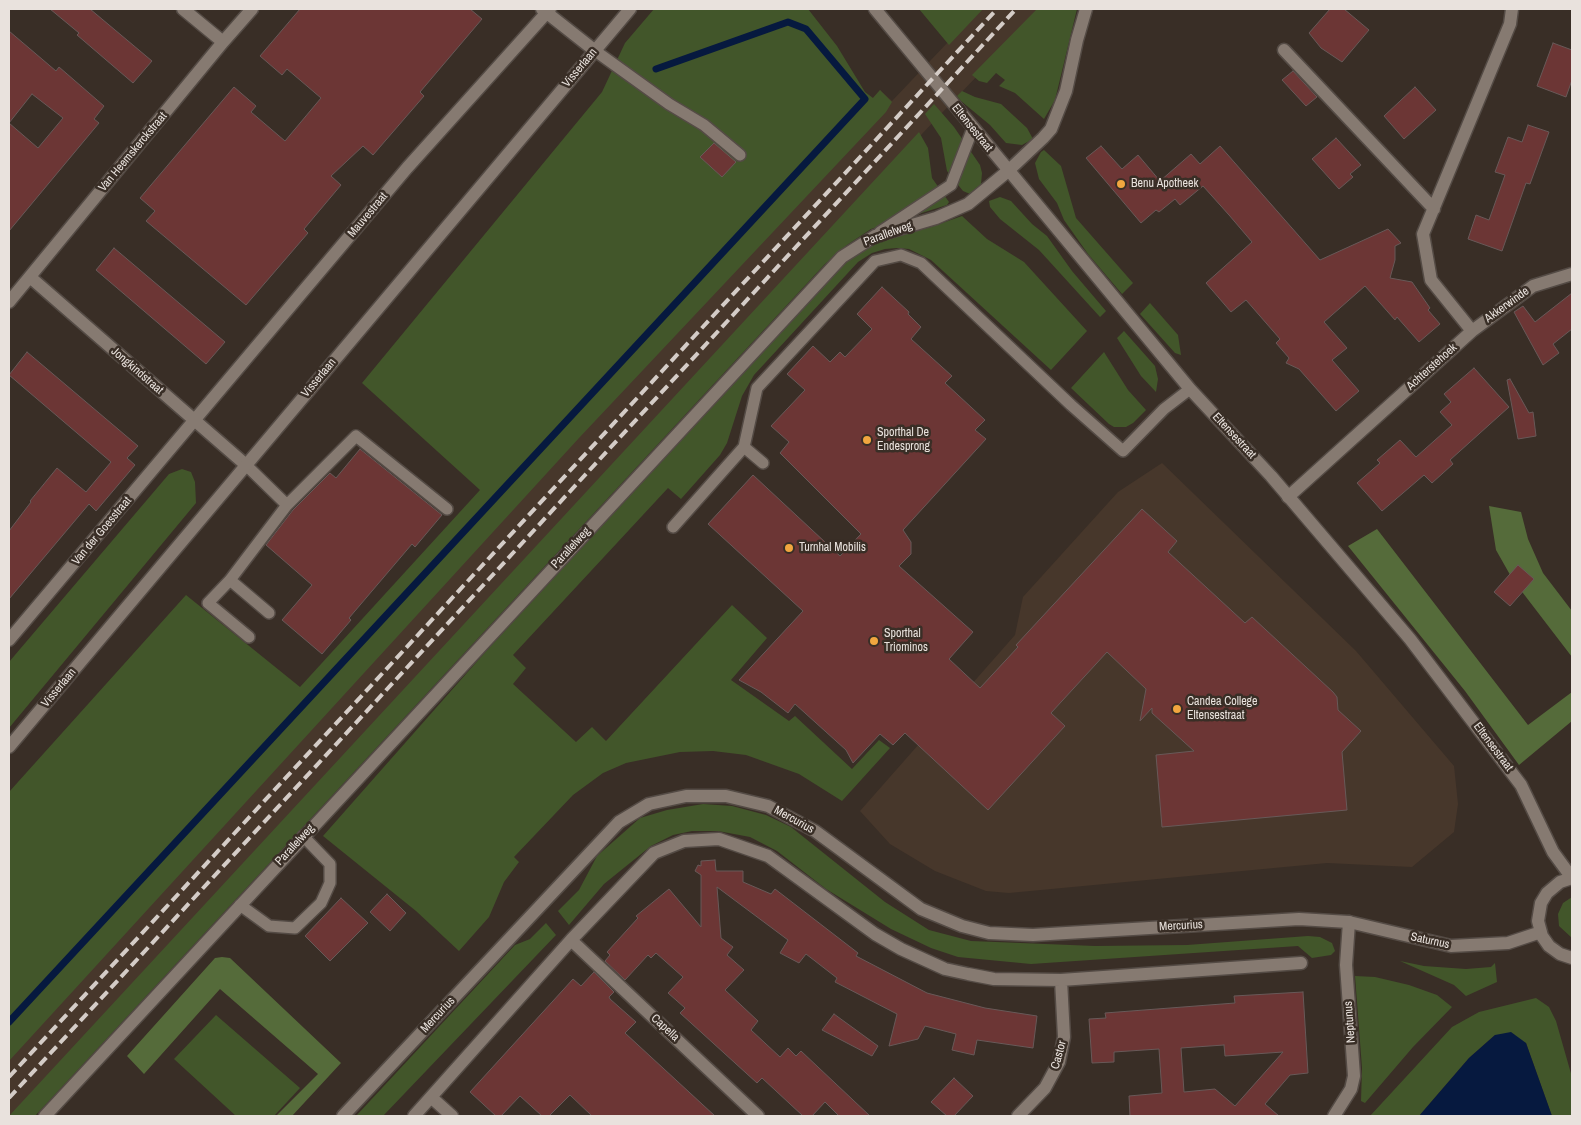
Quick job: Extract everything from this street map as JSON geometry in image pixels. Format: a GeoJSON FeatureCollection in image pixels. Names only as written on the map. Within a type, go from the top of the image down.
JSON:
{"type":"FeatureCollection","features":[{"type":"Feature","properties":{"kind":"street"},"geometry":{"type":"LineString","coordinates":[[184,9],[223,42]]}},
{"type":"Feature","properties":{"kind":"street","name":"Van Heemskerckstraat"},"geometry":{"type":"LineString","coordinates":[[9,302],[252,9]]}},
{"type":"Feature","properties":{"kind":"street","name":"Visserlaan"},"geometry":{"type":"LineString","coordinates":[[9,747],[630,9]]}},
{"type":"Feature","properties":{"kind":"street","name":"Eltensestraat"},"geometry":{"type":"LineString","coordinates":[[875,9],[1190,389],[1288,497],[1410,639],[1522,785],[1554,852],[1572,878]]}},
{"type":"Feature","properties":{"kind":"street","name":"Parallelweg"},"geometry":{"type":"LineString","coordinates":[[45,1116],[828,272],[858,245],[875,236],[936,218],[960,208],[1008,171],[1051,130],[1066,91],[1086,9]]}},
{"type":"Feature","properties":{"kind":"street"},"geometry":{"type":"LineString","coordinates":[[1472,331],[1431,280],[1423,234],[1510,24],[1512,9]]}},
{"type":"Feature","properties":{"kind":"street"},"geometry":{"type":"LineString","coordinates":[[546,10],[594,50]]}},
{"type":"Feature","properties":{"kind":"street","name":"Mauvestraat"},"geometry":{"type":"LineString","coordinates":[[195,421],[402,174],[546,10]]}},
{"type":"Feature","properties":{"kind":"street"},"geometry":{"type":"LineString","coordinates":[[1284,50],[1434,208]]}},
{"type":"Feature","properties":{"kind":"street","name":"Akkerwinde"},"geometry":{"type":"LineString","coordinates":[[1472,331],[1533,286],[1572,274]]}},
{"type":"Feature","properties":{"kind":"street","name":"Jongkindstraat"},"geometry":{"type":"LineString","coordinates":[[30,277],[246,465]]}},
{"type":"Feature","properties":{"kind":"street","name":"Achterstehoek"},"geometry":{"type":"LineString","coordinates":[[1288,497],[1472,331]]}},
{"type":"Feature","properties":{"kind":"street","name":"Van der Goesstraat"},"geometry":{"type":"LineString","coordinates":[[9,640],[195,421]]}},
{"type":"Feature","properties":{"kind":"street","name":"Mercurius"},"geometry":{"type":"LineString","coordinates":[[343,1116],[618,822],[649,804],[686,796],[726,796],[768,806],[815,831],[921,909],[962,926],[989,933],[1033,935],[1299,919],[1349,922]]}},
{"type":"Feature","properties":{"kind":"street"},"geometry":{"type":"LineString","coordinates":[[414,1116],[572,940],[654,853],[684,841],[720,839],[768,856],[875,934],[901,949],[945,969],[994,979],[1061,980],[1301,963]]}},
{"type":"Feature","properties":{"kind":"street"},"geometry":{"type":"LineString","coordinates":[[1572,878],[1556,885],[1543,898],[1538,915],[1541,932],[1553,949],[1572,958]]}},
{"type":"Feature","properties":{"kind":"street","name":"Saturnus"},"geometry":{"type":"LineString","coordinates":[[1349,922],[1451,946],[1508,943],[1541,932]]}},
{"type":"Feature","properties":{"kind":"street","name":"Neptunus"},"geometry":{"type":"LineString","coordinates":[[1334,1116],[1351,1089],[1354,1076],[1346,965],[1349,922]]}},
{"type":"Feature","properties":{"kind":"street","name":"Capella"},"geometry":{"type":"LineString","coordinates":[[572,940],[758,1116]]}},
{"type":"Feature","properties":{"kind":"street","name":"Castor"},"geometry":{"type":"LineString","coordinates":[[1018,1116],[1045,1088],[1059,1062],[1064,1037],[1061,980]]}},
{"type":"Feature","properties":{"kind":"street"},"geometry":{"type":"LineString","coordinates":[[432,1098],[452,1116]]}},
{"type":"Feature","properties":{"kind":"lane"},"geometry":{"type":"LineString","coordinates":[[594,50],[668,104],[704,125],[740,155]]}},
{"type":"Feature","properties":{"kind":"lane"},"geometry":{"type":"LineString","coordinates":[[875,236],[951,185],[973,128]]}},
{"type":"Feature","properties":{"kind":"lane"},"geometry":{"type":"LineString","coordinates":[[672,527],[744,447],[757,388],[875,261],[901,255],[921,263],[1071,405],[1123,451],[1164,409],[1190,389]]}},
{"type":"Feature","properties":{"kind":"lane"},"geometry":{"type":"LineString","coordinates":[[250,637],[208,603],[230,580],[287,505],[356,436],[447,509]]}},
{"type":"Feature","properties":{"kind":"lane"},"geometry":{"type":"LineString","coordinates":[[744,447],[764,463]]}},
{"type":"Feature","properties":{"kind":"lane"},"geometry":{"type":"LineString","coordinates":[[246,465],[287,505]]}},
{"type":"Feature","properties":{"kind":"lane"},"geometry":{"type":"LineString","coordinates":[[230,580],[269,613]]}},
{"type":"Feature","properties":{"kind":"lane"},"geometry":{"type":"LineString","coordinates":[[240,905],[269,926],[295,928],[321,903],[330,883],[330,864],[303,836]]}},
{"type":"Feature","properties":{"kind":"shaded area"},"geometry":{"type":"Polygon","coordinates":[[[963,9],[1054,9],[978,75],[921,135],[26,1116],[9,1116],[9,1032],[880,90],[892,101],[949,41],[963,9]]]}},
{"type":"Feature","properties":{"kind":"shaded area","name":"Candea College Eltensestraat"},"geometry":{"type":"Polygon","coordinates":[[[1162,463],[1356,651],[1454,766],[1458,804],[1454,832],[1412,867],[1327,863],[1009,893],[986,891],[935,871],[890,844],[860,811],[1015,635],[1023,597],[1118,492],[1162,463]]]}},
{"type":"Feature","properties":{"kind":"green space"},"geometry":{"type":"Polygon","coordinates":[[[654,9],[808,9],[837,46],[865,92],[873,98],[880,90],[892,102],[886,112],[579,438],[9,1061],[9,792],[186,595],[300,687],[480,490],[362,383],[602,92],[625,43],[654,9]]]}},
{"type":"Feature","properties":{"kind":"green space"},"geometry":{"type":"Polygon","coordinates":[[[919,9],[983,9],[949,45],[919,9]]]}},
{"type":"Feature","properties":{"kind":"green space"},"geometry":{"type":"Polygon","coordinates":[[[1037,9],[1077,9],[1055,100],[1044,119],[1015,93],[999,86],[1005,80],[996,73],[987,83],[979,81],[972,75],[1037,9]]]}},
{"type":"Feature","properties":{"kind":"green space"},"geometry":{"type":"Polygon","coordinates":[[[962,91],[975,97],[1001,104],[1027,128],[1033,139],[1022,145],[1006,143],[990,125],[961,101],[957,96],[962,91]]]}},
{"type":"Feature","properties":{"kind":"green space"},"geometry":{"type":"Polygon","coordinates":[[[934,104],[954,127],[980,165],[982,173],[981,184],[970,194],[963,191],[947,171],[941,138],[925,114],[934,104]]]}},
{"type":"Feature","properties":{"kind":"green space"},"geometry":{"type":"Polygon","coordinates":[[[919,132],[928,148],[932,178],[949,202],[947,205],[871,229],[847,245],[825,264],[35,1116],[9,1116],[919,132]]]}},
{"type":"Feature","properties":{"kind":"green space"},"geometry":{"type":"Polygon","coordinates":[[[1044,150],[1061,166],[1076,218],[1133,283],[1122,294],[1088,254],[1064,220],[1057,203],[1039,179],[1035,163],[1044,150]]]}},
{"type":"Feature","properties":{"kind":"green space"},"geometry":{"type":"Polygon","coordinates":[[[1000,197],[1011,201],[1032,224],[1047,236],[1072,271],[1106,311],[1100,317],[1039,250],[1000,219],[990,207],[989,201],[1000,197]]]}},
{"type":"Feature","properties":{"kind":"green space"},"geometry":{"type":"Polygon","coordinates":[[[962,216],[987,239],[1024,262],[1087,331],[1051,370],[931,260],[909,249],[885,249],[872,253],[858,262],[754,375],[742,396],[727,443],[720,455],[681,499],[668,488],[513,655],[526,668],[513,684],[576,742],[592,727],[606,741],[732,605],[767,638],[731,680],[789,721],[795,716],[852,769],[879,740],[890,748],[842,801],[799,774],[746,755],[713,751],[680,752],[626,763],[603,773],[573,795],[514,857],[519,862],[504,882],[489,917],[459,951],[416,911],[323,836],[488,649],[851,257],[878,242],[962,216]]]}},
{"type":"Feature","properties":{"kind":"green space"},"geometry":{"type":"Polygon","coordinates":[[[1150,303],[1178,335],[1181,355],[1175,353],[1140,314],[1150,303]]]}},
{"type":"Feature","properties":{"kind":"green space"},"geometry":{"type":"Polygon","coordinates":[[[1124,331],[1155,366],[1158,379],[1156,392],[1141,376],[1117,338],[1124,331]]]}},
{"type":"Feature","properties":{"kind":"green space"},"geometry":{"type":"Polygon","coordinates":[[[1104,352],[1128,390],[1146,410],[1126,427],[1114,427],[1109,424],[1071,388],[1104,352]]]}},
{"type":"Feature","properties":{"kind":"green space"},"geometry":{"type":"Polygon","coordinates":[[[182,469],[191,472],[195,482],[196,503],[9,728],[9,662],[169,474],[182,469]]]}},
{"type":"Feature","properties":{"kind":"green space"},"geometry":{"type":"Polygon","coordinates":[[[1489,506],[1521,512],[1528,539],[1543,573],[1572,611],[1572,657],[1513,580],[1496,550],[1489,506]]]}},
{"type":"Feature","properties":{"kind":"green space"},"geometry":{"type":"Polygon","coordinates":[[[1377,529],[1528,725],[1572,692],[1572,721],[1519,765],[1465,691],[1348,546],[1377,529]]]}},
{"type":"Feature","properties":{"kind":"green space"},"geometry":{"type":"Polygon","coordinates":[[[703,804],[732,806],[766,815],[791,827],[885,902],[929,930],[971,941],[1095,946],[1187,945],[1308,936],[1320,937],[1332,943],[1335,951],[1331,955],[1312,958],[1298,946],[1031,964],[958,957],[931,948],[891,929],[826,889],[777,851],[750,837],[718,831],[692,831],[673,835],[651,846],[604,884],[569,925],[558,911],[579,890],[597,856],[640,818],[667,810],[703,804]]]}},
{"type":"Feature","properties":{"kind":"green space"},"geometry":{"type":"Polygon","coordinates":[[[1572,897],[1572,938],[1559,926],[1558,914],[1563,903],[1572,897]]]}},
{"type":"Feature","properties":{"kind":"green space"},"geometry":{"type":"Polygon","coordinates":[[[546,923],[556,935],[383,1116],[356,1116],[515,945],[530,939],[546,923]]]}},
{"type":"Feature","properties":{"kind":"green space"},"geometry":{"type":"Polygon","coordinates":[[[215,958],[230,958],[341,1063],[292,1116],[276,1116],[318,1074],[220,989],[144,1074],[127,1056],[215,958]]]}},
{"type":"Feature","properties":{"kind":"green space"},"geometry":{"type":"Polygon","coordinates":[[[1400,961],[1424,966],[1466,969],[1491,967],[1495,963],[1497,982],[1466,996],[1454,985],[1400,961]]]}},
{"type":"Feature","properties":{"kind":"green space"},"geometry":{"type":"Polygon","coordinates":[[[1355,976],[1375,977],[1409,985],[1437,995],[1452,1007],[1413,1047],[1365,1103],[1361,1101],[1362,1068],[1355,976]]]}},
{"type":"Feature","properties":{"kind":"green space"},"geometry":{"type":"Polygon","coordinates":[[[1536,998],[1549,1007],[1556,1021],[1572,1077],[1572,1116],[1552,1116],[1526,1043],[1495,1035],[1469,1058],[1419,1116],[1370,1116],[1452,1027],[1479,1012],[1536,998]]]}},
{"type":"Feature","properties":{"kind":"green space"},"geometry":{"type":"Polygon","coordinates":[[[216,1015],[300,1088],[274,1116],[236,1116],[174,1059],[216,1015]]]}},
{"type":"Feature","properties":{"kind":"water"},"geometry":{"type":"Polygon","coordinates":[[[1511,1032],[1526,1043],[1552,1116],[1419,1116],[1469,1058],[1495,1035],[1511,1032]]]}},
{"type":"Feature","properties":{"kind":"building"},"geometry":{"type":"Polygon","coordinates":[[[50,9],[90,9],[152,61],[133,83],[50,9]]]}},
{"type":"Feature","properties":{"kind":"building"},"geometry":{"type":"Polygon","coordinates":[[[300,9],[470,9],[482,19],[420,92],[424,96],[373,155],[363,146],[331,176],[341,185],[304,229],[308,233],[246,305],[146,221],[155,211],[140,198],[234,87],[256,106],[251,112],[285,141],[321,98],[287,69],[282,75],[260,56],[300,9]]]}},
{"type":"Feature","properties":{"kind":"building"},"geometry":{"type":"Polygon","coordinates":[[[1330,9],[1344,9],[1369,30],[1342,62],[1321,48],[1309,33],[1330,9]]]}},
{"type":"Feature","properties":{"kind":"building"},"geometry":{"type":"Polygon","coordinates":[[[9,31],[56,71],[59,67],[104,106],[94,119],[99,123],[9,231],[9,31]],[[32,94],[9,123],[38,148],[63,118],[32,94]]]}},
{"type":"Feature","properties":{"kind":"building"},"geometry":{"type":"Polygon","coordinates":[[[1553,43],[1572,50],[1572,80],[1566,97],[1537,86],[1553,43]]]}},
{"type":"Feature","properties":{"kind":"building"},"geometry":{"type":"Polygon","coordinates":[[[1293,71],[1317,97],[1306,106],[1282,80],[1293,71]]]}},
{"type":"Feature","properties":{"kind":"building"},"geometry":{"type":"Polygon","coordinates":[[[1415,87],[1436,110],[1404,139],[1384,116],[1415,87]]]}},
{"type":"Feature","properties":{"kind":"building"},"geometry":{"type":"Polygon","coordinates":[[[1528,125],[1549,132],[1530,184],[1526,183],[1502,251],[1468,239],[1476,215],[1489,220],[1505,175],[1495,172],[1508,137],[1522,142],[1528,125]]]}},
{"type":"Feature","properties":{"kind":"building"},"geometry":{"type":"Polygon","coordinates":[[[1336,138],[1361,165],[1350,174],[1353,177],[1339,189],[1312,159],[1336,138]]]}},
{"type":"Feature","properties":{"kind":"building"},"geometry":{"type":"Polygon","coordinates":[[[714,143],[736,162],[722,177],[700,157],[714,143]]]}},
{"type":"Feature","properties":{"kind":"building"},"geometry":{"type":"Polygon","coordinates":[[[1101,146],[1122,169],[1138,155],[1160,181],[1191,154],[1200,164],[1220,146],[1320,260],[1388,229],[1401,243],[1395,246],[1395,260],[1390,278],[1412,282],[1430,308],[1428,310],[1440,324],[1419,342],[1397,317],[1395,320],[1365,286],[1324,322],[1347,348],[1332,360],[1359,391],[1336,411],[1299,369],[1286,363],[1289,358],[1276,343],[1280,339],[1246,300],[1231,312],[1206,283],[1252,242],[1229,215],[1203,186],[1180,205],[1175,199],[1159,212],[1156,210],[1141,223],[1086,158],[1101,146]]]}},
{"type":"Feature","properties":{"kind":"building"},"geometry":{"type":"Polygon","coordinates":[[[114,248],[225,342],[206,364],[96,270],[114,248]]]}},
{"type":"Feature","properties":{"kind":"building"},"geometry":{"type":"Polygon","coordinates":[[[882,287],[909,312],[908,314],[921,327],[911,339],[952,376],[945,383],[985,420],[975,430],[986,439],[903,530],[911,542],[911,554],[899,566],[973,632],[949,659],[980,688],[1018,647],[1016,645],[1142,509],[1177,541],[1168,552],[1245,623],[1252,617],[1333,692],[1337,697],[1338,710],[1361,731],[1342,752],[1347,810],[1162,827],[1156,755],[1194,751],[1152,713],[1152,708],[1140,721],[1146,689],[1107,652],[1051,713],[1065,726],[988,810],[905,733],[893,745],[880,734],[853,763],[846,750],[795,704],[788,713],[761,692],[739,680],[803,611],[708,524],[753,475],[840,556],[861,534],[780,453],[789,442],[771,426],[805,390],[787,374],[813,346],[830,362],[840,352],[845,357],[872,329],[857,314],[882,287]]]}},
{"type":"Feature","properties":{"kind":"building"},"geometry":{"type":"Polygon","coordinates":[[[1572,293],[1572,329],[1553,344],[1559,353],[1543,365],[1514,312],[1523,306],[1535,322],[1572,293]]]}},
{"type":"Feature","properties":{"kind":"building"},"geometry":{"type":"Polygon","coordinates":[[[27,352],[138,446],[127,458],[135,465],[96,511],[89,504],[9,599],[9,531],[30,501],[57,468],[86,492],[111,462],[9,375],[27,352]]]}},
{"type":"Feature","properties":{"kind":"building"},"geometry":{"type":"Polygon","coordinates":[[[1474,368],[1509,407],[1450,460],[1453,464],[1432,483],[1424,475],[1382,511],[1357,483],[1380,463],[1377,460],[1400,440],[1416,457],[1452,425],[1440,412],[1451,402],[1444,394],[1474,368]]]}},
{"type":"Feature","properties":{"kind":"building"},"geometry":{"type":"Polygon","coordinates":[[[1510,379],[1529,413],[1533,412],[1536,436],[1518,439],[1507,380],[1510,379]]]}},
{"type":"Feature","properties":{"kind":"building"},"geometry":{"type":"Polygon","coordinates":[[[360,449],[442,515],[415,547],[412,544],[349,618],[351,620],[322,654],[282,620],[312,585],[266,545],[293,510],[330,473],[336,478],[360,449]]]}},
{"type":"Feature","properties":{"kind":"building"},"geometry":{"type":"Polygon","coordinates":[[[1518,565],[1534,579],[1510,606],[1494,592],[1518,565]]]}},
{"type":"Feature","properties":{"kind":"building"},"geometry":{"type":"Polygon","coordinates":[[[715,860],[716,871],[743,871],[743,882],[771,894],[775,889],[858,953],[856,956],[927,993],[985,1008],[1037,1016],[1033,1048],[977,1040],[974,1055],[952,1050],[956,1034],[925,1026],[918,1039],[889,1046],[897,1014],[835,982],[837,978],[806,954],[799,963],[780,953],[788,940],[717,887],[721,938],[733,947],[727,955],[744,970],[725,990],[758,1021],[751,1030],[780,1057],[788,1048],[796,1056],[801,1051],[870,1116],[839,1116],[825,1102],[812,1116],[803,1116],[762,1078],[757,1083],[680,1013],[685,1008],[668,993],[683,977],[656,953],[651,958],[648,955],[625,980],[605,961],[610,955],[607,952],[638,918],[636,916],[669,889],[701,927],[701,875],[695,871],[698,865],[701,866],[701,861],[715,860]]]}},
{"type":"Feature","properties":{"kind":"building"},"geometry":{"type":"Polygon","coordinates":[[[387,894],[406,913],[390,931],[370,912],[387,894]]]}},
{"type":"Feature","properties":{"kind":"building"},"geometry":{"type":"Polygon","coordinates":[[[341,898],[368,923],[330,961],[305,936],[341,898]]]}},
{"type":"Feature","properties":{"kind":"building"},"geometry":{"type":"Polygon","coordinates":[[[594,972],[614,992],[609,997],[610,999],[636,1022],[625,1033],[715,1116],[592,1116],[570,1095],[549,1116],[542,1116],[520,1096],[501,1116],[496,1116],[470,1092],[573,979],[581,986],[594,972]]]}},
{"type":"Feature","properties":{"kind":"building"},"geometry":{"type":"Polygon","coordinates":[[[1303,992],[1308,1073],[1290,1075],[1265,1104],[1279,1116],[1130,1116],[1129,1096],[1162,1093],[1159,1049],[1114,1052],[1114,1062],[1092,1063],[1089,1019],[1106,1018],[1105,1013],[1235,1003],[1234,996],[1303,992]],[[1224,1045],[1181,1048],[1184,1092],[1215,1089],[1235,1106],[1283,1052],[1225,1056],[1224,1045]]]}},
{"type":"Feature","properties":{"kind":"building"},"geometry":{"type":"Polygon","coordinates":[[[834,1014],[878,1046],[872,1056],[822,1030],[834,1014]]]}},
{"type":"Feature","properties":{"kind":"building"},"geometry":{"type":"Polygon","coordinates":[[[954,1078],[973,1096],[954,1116],[947,1116],[931,1102],[954,1078]]]}},
{"type":"Feature","properties":{"kind":"waterway"},"geometry":{"type":"LineString","coordinates":[[9,1022],[865,99],[806,29],[788,22],[656,69]]}},
{"type":"Feature","properties":{"kind":"railway"},"geometry":{"type":"LineString","coordinates":[[9,1077],[997,9]]}},
{"type":"Feature","properties":{"kind":"railway"},"geometry":{"type":"LineString","coordinates":[[9,1098],[1016,9]]}},
{"type":"Feature","properties":{"kind":"place","name":"Benu Apotheek"},"geometry":{"type":"Point","coordinates":[1121,184]}},
{"type":"Feature","properties":{"kind":"place","name":"Sporthal De Endesprong"},"geometry":{"type":"Point","coordinates":[867,440]}},
{"type":"Feature","properties":{"kind":"place","name":"Turnhal Mobilis"},"geometry":{"type":"Point","coordinates":[789,548]}},
{"type":"Feature","properties":{"kind":"place","name":"Sporthal Triominos"},"geometry":{"type":"Point","coordinates":[874,641]}},
{"type":"Feature","properties":{"kind":"place","name":"Candea College Eltensestraat"},"geometry":{"type":"Point","coordinates":[1177,709]}}]}
